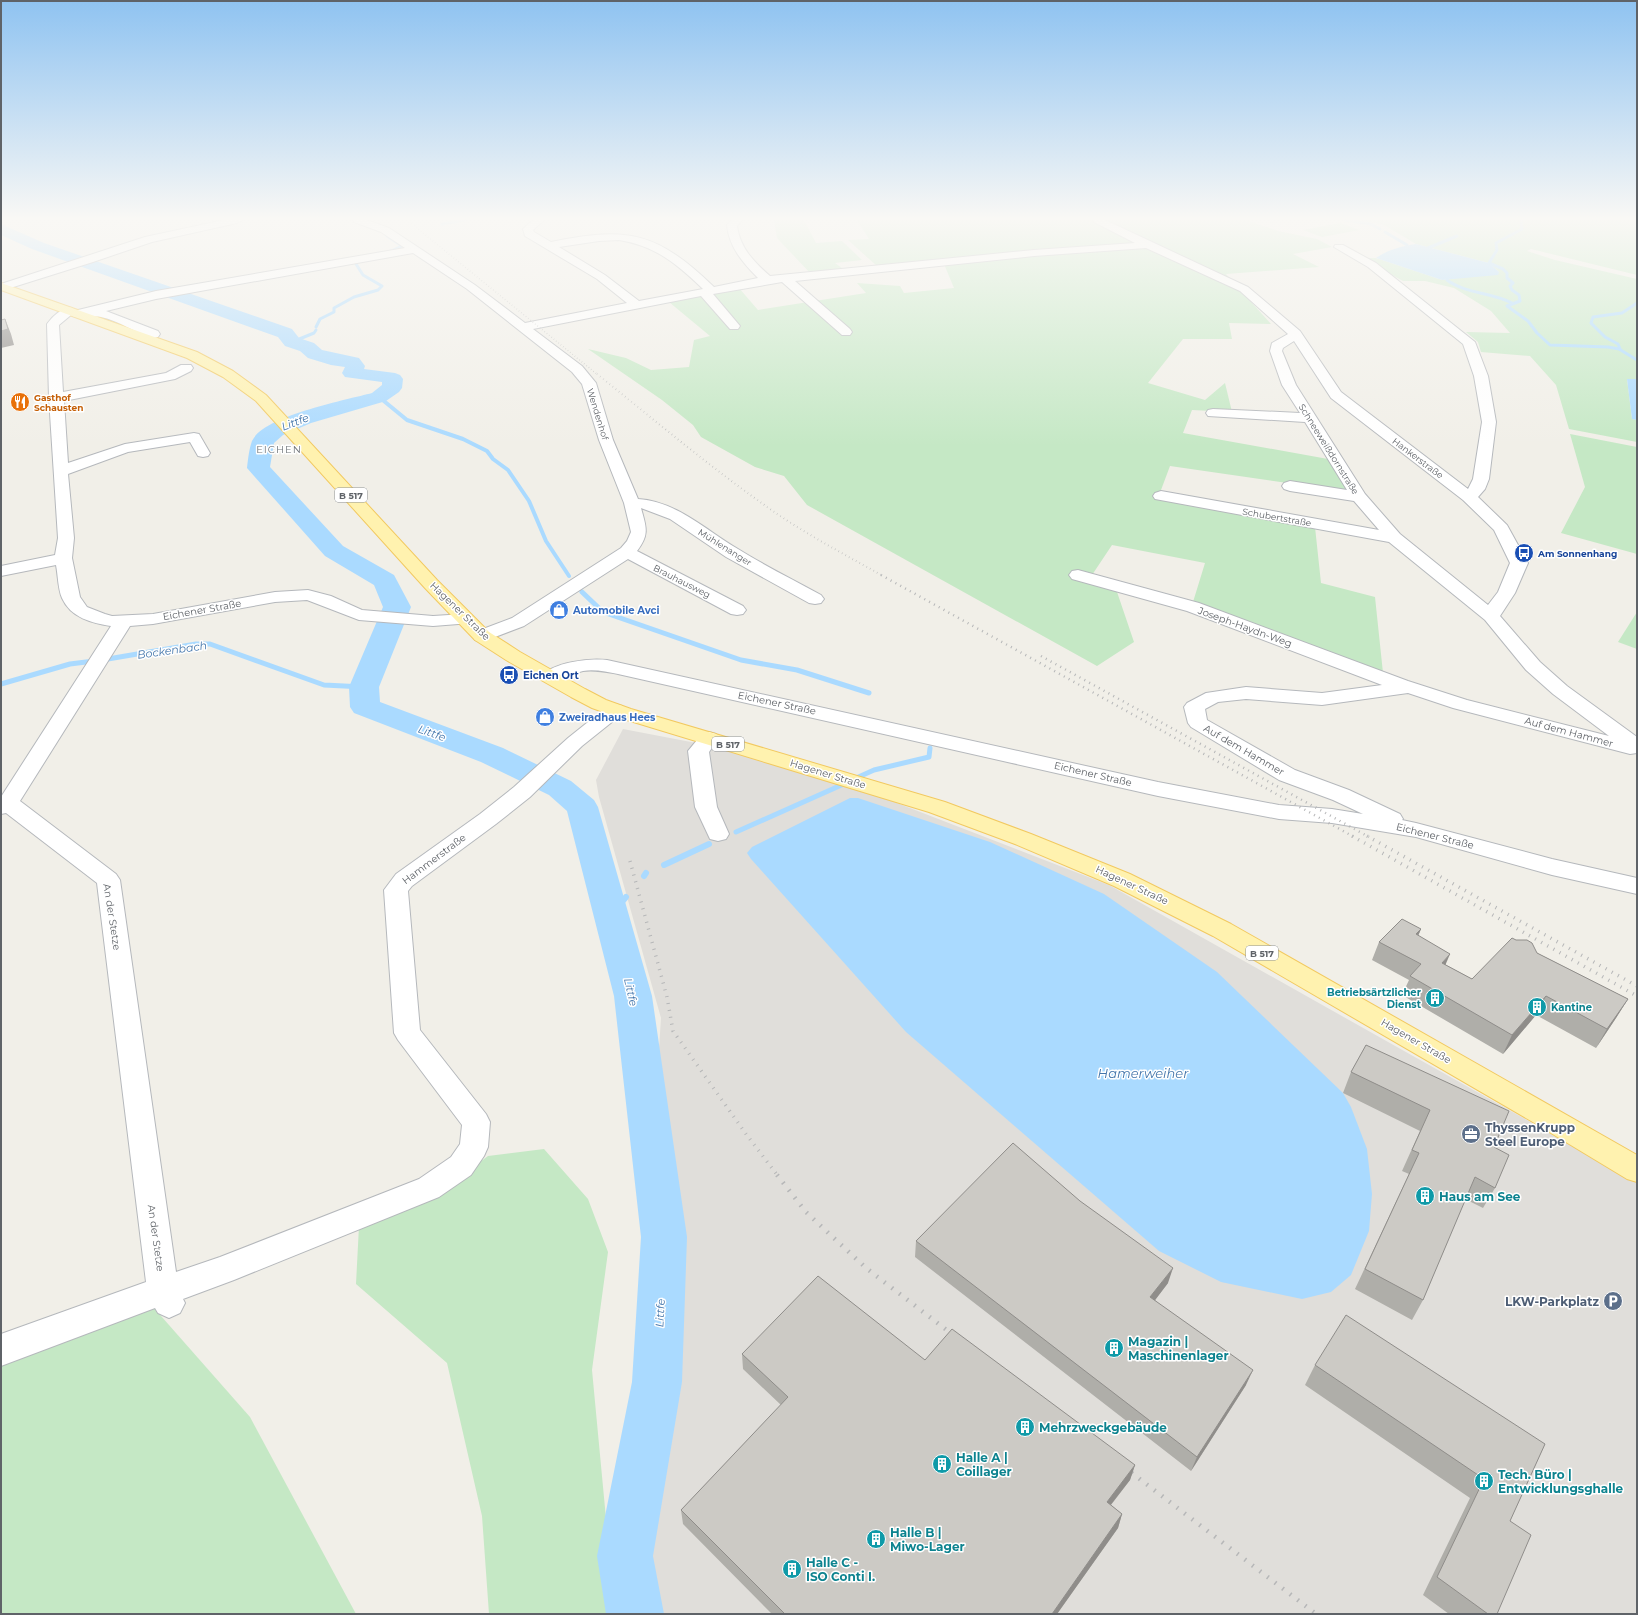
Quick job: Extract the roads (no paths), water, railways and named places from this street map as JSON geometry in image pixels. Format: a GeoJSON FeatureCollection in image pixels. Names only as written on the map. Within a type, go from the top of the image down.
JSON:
{"type":"FeatureCollection","features":[{"type":"Feature","properties":{"kind":"main road","name":"Hagener Straße"},"geometry":{"type":"LineString","coordinates":[[28,295],[192,355],[228,374],[261,398],[431,584],[482,636],[513,656],[578,693],[615,710],[864,784],[993,827],[1084,864],[1179,907],[1222,930],[1541,1113],[1637,1170]]}},
{"type":"Feature","properties":{"kind":"street"},"geometry":{"type":"LineString","coordinates":[[8,300],[26,295]]}},
{"type":"Feature","properties":{"kind":"street"},"geometry":{"type":"LineString","coordinates":[[72,312],[154,295]]}},
{"type":"Feature","properties":{"kind":"street","name":"Wendenhof"},"geometry":{"type":"LineString","coordinates":[[482,295],[577,369],[589,383],[606,440],[632,503],[639,532],[635,542],[627,552],[518,622],[482,636]]}},
{"type":"Feature","properties":{"kind":"street"},"geometry":{"type":"LineString","coordinates":[[625,295],[637,305]]}},
{"type":"Feature","properties":{"kind":"street"},"geometry":{"type":"LineString","coordinates":[[523,327],[690,295]]}},
{"type":"Feature","properties":{"kind":"street"},"geometry":{"type":"LineString","coordinates":[[711,295],[734,326]]}},
{"type":"Feature","properties":{"kind":"street"},"geometry":{"type":"LineString","coordinates":[[805,295],[846,332]]}},
{"type":"Feature","properties":{"kind":"street","name":"Hankerstraße"},"geometry":{"type":"LineString","coordinates":[[1250,295],[1296,334],[1336,396],[1469,497],[1501,528],[1519,563],[1506,593],[1496,606],[1491,616]]}},
{"type":"Feature","properties":{"kind":"street"},"geometry":{"type":"LineString","coordinates":[[1411,295],[1470,342],[1481,376],[1490,422],[1481,479],[1477,489],[1469,497]]}},
{"type":"Feature","properties":{"kind":"street","name":"Hagener Straße"},"geometry":{"type":"LineString","coordinates":[[72,312],[101,313],[154,334]]}},
{"type":"Feature","properties":{"kind":"street","name":"Eichener Straße"},"geometry":{"type":"LineString","coordinates":[[72,312],[53,324],[56,398],[66,538],[63,558],[70,598],[81,611],[100,619],[124,620],[153,618],[275,597],[308,595],[326,600],[359,615],[372,617],[434,621],[465,619]]}},
{"type":"Feature","properties":{"kind":"street","name":"Schneeweißdornstraße"},"geometry":{"type":"LineString","coordinates":[[1296,334],[1277,346],[1276,350],[1289,385],[1359,497],[1394,538],[1491,616]]}},
{"type":"Feature","properties":{"kind":"street"},"geometry":{"type":"LineString","coordinates":[[56,398],[170,376],[186,368]]}},
{"type":"Feature","properties":{"kind":"street"},"geometry":{"type":"LineString","coordinates":[[1213,413],[1310,418]]}},
{"type":"Feature","properties":{"kind":"street"},"geometry":{"type":"LineString","coordinates":[[61,471],[125,448],[194,437],[203,453]]}},
{"type":"Feature","properties":{"kind":"street"},"geometry":{"type":"LineString","coordinates":[[1290,486],[1359,497]]}},
{"type":"Feature","properties":{"kind":"street","name":"Schubertstraße"},"geometry":{"type":"LineString","coordinates":[[1161,496],[1394,538]]}},
{"type":"Feature","properties":{"kind":"street","name":"Mühlenanger"},"geometry":{"type":"LineString","coordinates":[[632,503],[647,504],[676,516],[732,553],[815,599]]}},
{"type":"Feature","properties":{"kind":"street","name":"Brauhausweg"},"geometry":{"type":"LineString","coordinates":[[627,552],[737,610]]}},
{"type":"Feature","properties":{"kind":"street"},"geometry":{"type":"LineString","coordinates":[[1,571],[63,558]]}},
{"type":"Feature","properties":{"kind":"street","name":"Joseph-Haydn-Weg"},"geometry":{"type":"LineString","coordinates":[[1078,576],[1193,608],[1409,687]]}},
{"type":"Feature","properties":{"kind":"street"},"geometry":{"type":"LineString","coordinates":[[1491,616],[1534,666],[1560,690],[1637,749]]}},
{"type":"Feature","properties":{"kind":"street","name":"An der Stetze"},"geometry":{"type":"LineString","coordinates":[[124,620],[5,805],[108,880],[166,1297]]}},
{"type":"Feature","properties":{"kind":"street","name":"Eichener Straße"},"geometry":{"type":"LineString","coordinates":[[551,677],[581,665],[600,664],[1158,789],[1279,812],[1332,816],[1416,830],[1552,867],[1637,886]]}},
{"type":"Feature","properties":{"kind":"street","name":"Auf dem Hammer"},"geometry":{"type":"LineString","coordinates":[[1416,830],[1341,795],[1287,775],[1198,723],[1194,707],[1213,697],[1246,693],[1322,699],[1409,687],[1460,704],[1637,749]]}},
{"type":"Feature","properties":{"kind":"street","name":"Hammerstraße"},"geometry":{"type":"LineString","coordinates":[[166,1297],[223,1270],[429,1188],[461,1166],[474,1147],[476,1122],[407,1033],[396,890],[404,880],[488,819],[522,792],[575,742],[615,710]]}},
{"type":"Feature","properties":{"kind":"street"},"geometry":{"type":"LineString","coordinates":[[709,738],[698,751],[706,807],[718,834]]}},
{"type":"Feature","properties":{"kind":"street"},"geometry":{"type":"LineString","coordinates":[[1,1350],[166,1297]]}},
{"type":"Feature","properties":{"kind":"water"},"geometry":{"type":"Polygon","coordinates":[[[1627,379],[1637,379],[1637,420],[1632,419],[1627,379]]]}},
{"type":"Feature","properties":{"kind":"water","name":"Hamerweiher"},"geometry":{"type":"Polygon","coordinates":[[[850,798],[858,798],[990,842],[1104,894],[1217,972],[1343,1093],[1351,1107],[1367,1149],[1372,1194],[1369,1231],[1351,1275],[1331,1292],[1302,1299],[1221,1282],[1159,1251],[906,1032],[747,853],[752,847],[850,798]]]}},
{"type":"Feature","properties":{"kind":"waterway","name":"Littfe"},"geometry":{"type":"LineString","coordinates":[[178,295],[285,333],[292,342],[307,347],[315,354],[331,359],[352,362],[355,366],[352,373],[384,376],[393,379],[392,388],[379,397],[303,418],[275,430],[263,441],[258,468],[334,551],[385,581],[397,607],[364,687],[365,707],[492,755],[560,788],[582,807],[633,996],[664,1237],[657,1382],[625,1556],[635,1614]]}},
{"type":"Feature","properties":{"kind":"waterway"},"geometry":{"type":"LineString","coordinates":[[316,327],[320,319],[334,312],[334,308],[360,295]]}},
{"type":"Feature","properties":{"kind":"waterway"},"geometry":{"type":"LineString","coordinates":[[1489,295],[1504,299],[1512,303]]}},
{"type":"Feature","properties":{"kind":"waterway"},"geometry":{"type":"LineString","coordinates":[[1519,295],[1520,301],[1507,306],[1528,321],[1537,333],[1550,345],[1608,347],[1619,349],[1637,360]]}},
{"type":"Feature","properties":{"kind":"waterway"},"geometry":{"type":"LineString","coordinates":[[1620,349],[1618,344],[1605,337],[1591,323],[1593,317],[1622,313],[1637,303]]}},
{"type":"Feature","properties":{"kind":"waterway"},"geometry":{"type":"LineString","coordinates":[[292,342],[314,333],[316,330]]}},
{"type":"Feature","properties":{"kind":"waterway"},"geometry":{"type":"LineString","coordinates":[[379,397],[407,420],[463,439],[487,451],[493,459],[508,470],[529,501],[546,541],[569,576]]}},
{"type":"Feature","properties":{"kind":"waterway"},"geometry":{"type":"LineString","coordinates":[[582,592],[603,612],[741,660],[797,670],[869,693]]}},
{"type":"Feature","properties":{"kind":"waterway","name":"Bockenbach"},"geometry":{"type":"LineString","coordinates":[[102,660],[196,644],[210,644],[324,685],[364,687]]}},
{"type":"Feature","properties":{"kind":"waterway","name":"Bockenbach"},"geometry":{"type":"LineString","coordinates":[[1,684],[70,664],[94,661]]}},
{"type":"Feature","properties":{"kind":"waterway"},"geometry":{"type":"LineString","coordinates":[[854,779],[874,770],[929,757],[930,748]]}},
{"type":"Feature","properties":{"kind":"waterway"},"geometry":{"type":"LineString","coordinates":[[736,832],[846,783]]}},
{"type":"Feature","properties":{"kind":"waterway"},"geometry":{"type":"LineString","coordinates":[[664,865],[709,844]]}},
{"type":"Feature","properties":{"kind":"waterway"},"geometry":{"type":"LineString","coordinates":[[611,915],[626,897]]}},
{"type":"Feature","properties":{"kind":"railway"},"geometry":{"type":"LineString","coordinates":[[500,295],[598,375]]}},
{"type":"Feature","properties":{"kind":"railway"},"geometry":{"type":"LineString","coordinates":[[597,374],[699,456],[777,514],[806,533],[883,576]]}},
{"type":"Feature","properties":{"kind":"railway"},"geometry":{"type":"LineString","coordinates":[[881,575],[1354,837]]}},
{"type":"Feature","properties":{"kind":"railway"},"geometry":{"type":"LineString","coordinates":[[1041,656],[1369,837]]}},
{"type":"Feature","properties":{"kind":"railway"},"geometry":{"type":"LineString","coordinates":[[1352,836],[1637,996]]}},
{"type":"Feature","properties":{"kind":"railway"},"geometry":{"type":"LineString","coordinates":[[1367,836],[1637,986]]}},
{"type":"Feature","properties":{"kind":"railway"},"geometry":{"type":"LineString","coordinates":[[630,861],[667,997],[673,1031],[746,1134],[778,1176]]}},
{"type":"Feature","properties":{"kind":"railway"},"geometry":{"type":"LineString","coordinates":[[777,1175],[806,1212],[866,1268],[957,1338]]}},
{"type":"Feature","properties":{"kind":"railway"},"geometry":{"type":"LineString","coordinates":[[1124,1467],[1316,1614]]}},
{"type":"Feature","properties":{"kind":"place","name":"Gasthof Schausten"},"geometry":{"type":"Point","coordinates":[20,402]}},
{"type":"Feature","properties":{"kind":"place","name":"Am Sonnenhang"},"geometry":{"type":"Point","coordinates":[1524,553]}},
{"type":"Feature","properties":{"kind":"place","name":"Automobile Avci"},"geometry":{"type":"Point","coordinates":[559,610]}},
{"type":"Feature","properties":{"kind":"place","name":"Eichen Ort"},"geometry":{"type":"Point","coordinates":[509,675]}},
{"type":"Feature","properties":{"kind":"place","name":"Zweiradhaus Hees"},"geometry":{"type":"Point","coordinates":[545,717]}},
{"type":"Feature","properties":{"kind":"place","name":"Betriebsärtzlicher Dienst"},"geometry":{"type":"Point","coordinates":[1435,998]}},
{"type":"Feature","properties":{"kind":"place","name":"Kantine"},"geometry":{"type":"Point","coordinates":[1537,1007]}},
{"type":"Feature","properties":{"kind":"place","name":"ThyssenKrupp Steel Europe"},"geometry":{"type":"Point","coordinates":[1471,1134]}},
{"type":"Feature","properties":{"kind":"place","name":"Haus am See"},"geometry":{"type":"Point","coordinates":[1425,1196]}},
{"type":"Feature","properties":{"kind":"place","name":"LKW-Parkplatz"},"geometry":{"type":"Point","coordinates":[1613,1301]}},
{"type":"Feature","properties":{"kind":"place","name":"Magazin | Maschinenlager"},"geometry":{"type":"Point","coordinates":[1114,1348]}},
{"type":"Feature","properties":{"kind":"place","name":"Mehrzweckgebäude"},"geometry":{"type":"Point","coordinates":[1025,1427]}},
{"type":"Feature","properties":{"kind":"place","name":"Halle A | Coillager"},"geometry":{"type":"Point","coordinates":[942,1464]}},
{"type":"Feature","properties":{"kind":"place","name":"Tech. Büro | Entwicklungsghalle"},"geometry":{"type":"Point","coordinates":[1484,1481]}},
{"type":"Feature","properties":{"kind":"place","name":"Halle B | Miwo-Lager"},"geometry":{"type":"Point","coordinates":[876,1539]}},
{"type":"Feature","properties":{"kind":"place","name":"Halle C - ISO Conti I."},"geometry":{"type":"Point","coordinates":[792,1569]}},
{"type":"Feature","properties":{"kind":"district","name":"EICHEN"},"geometry":{"type":"Point","coordinates":[279,449]}}]}
